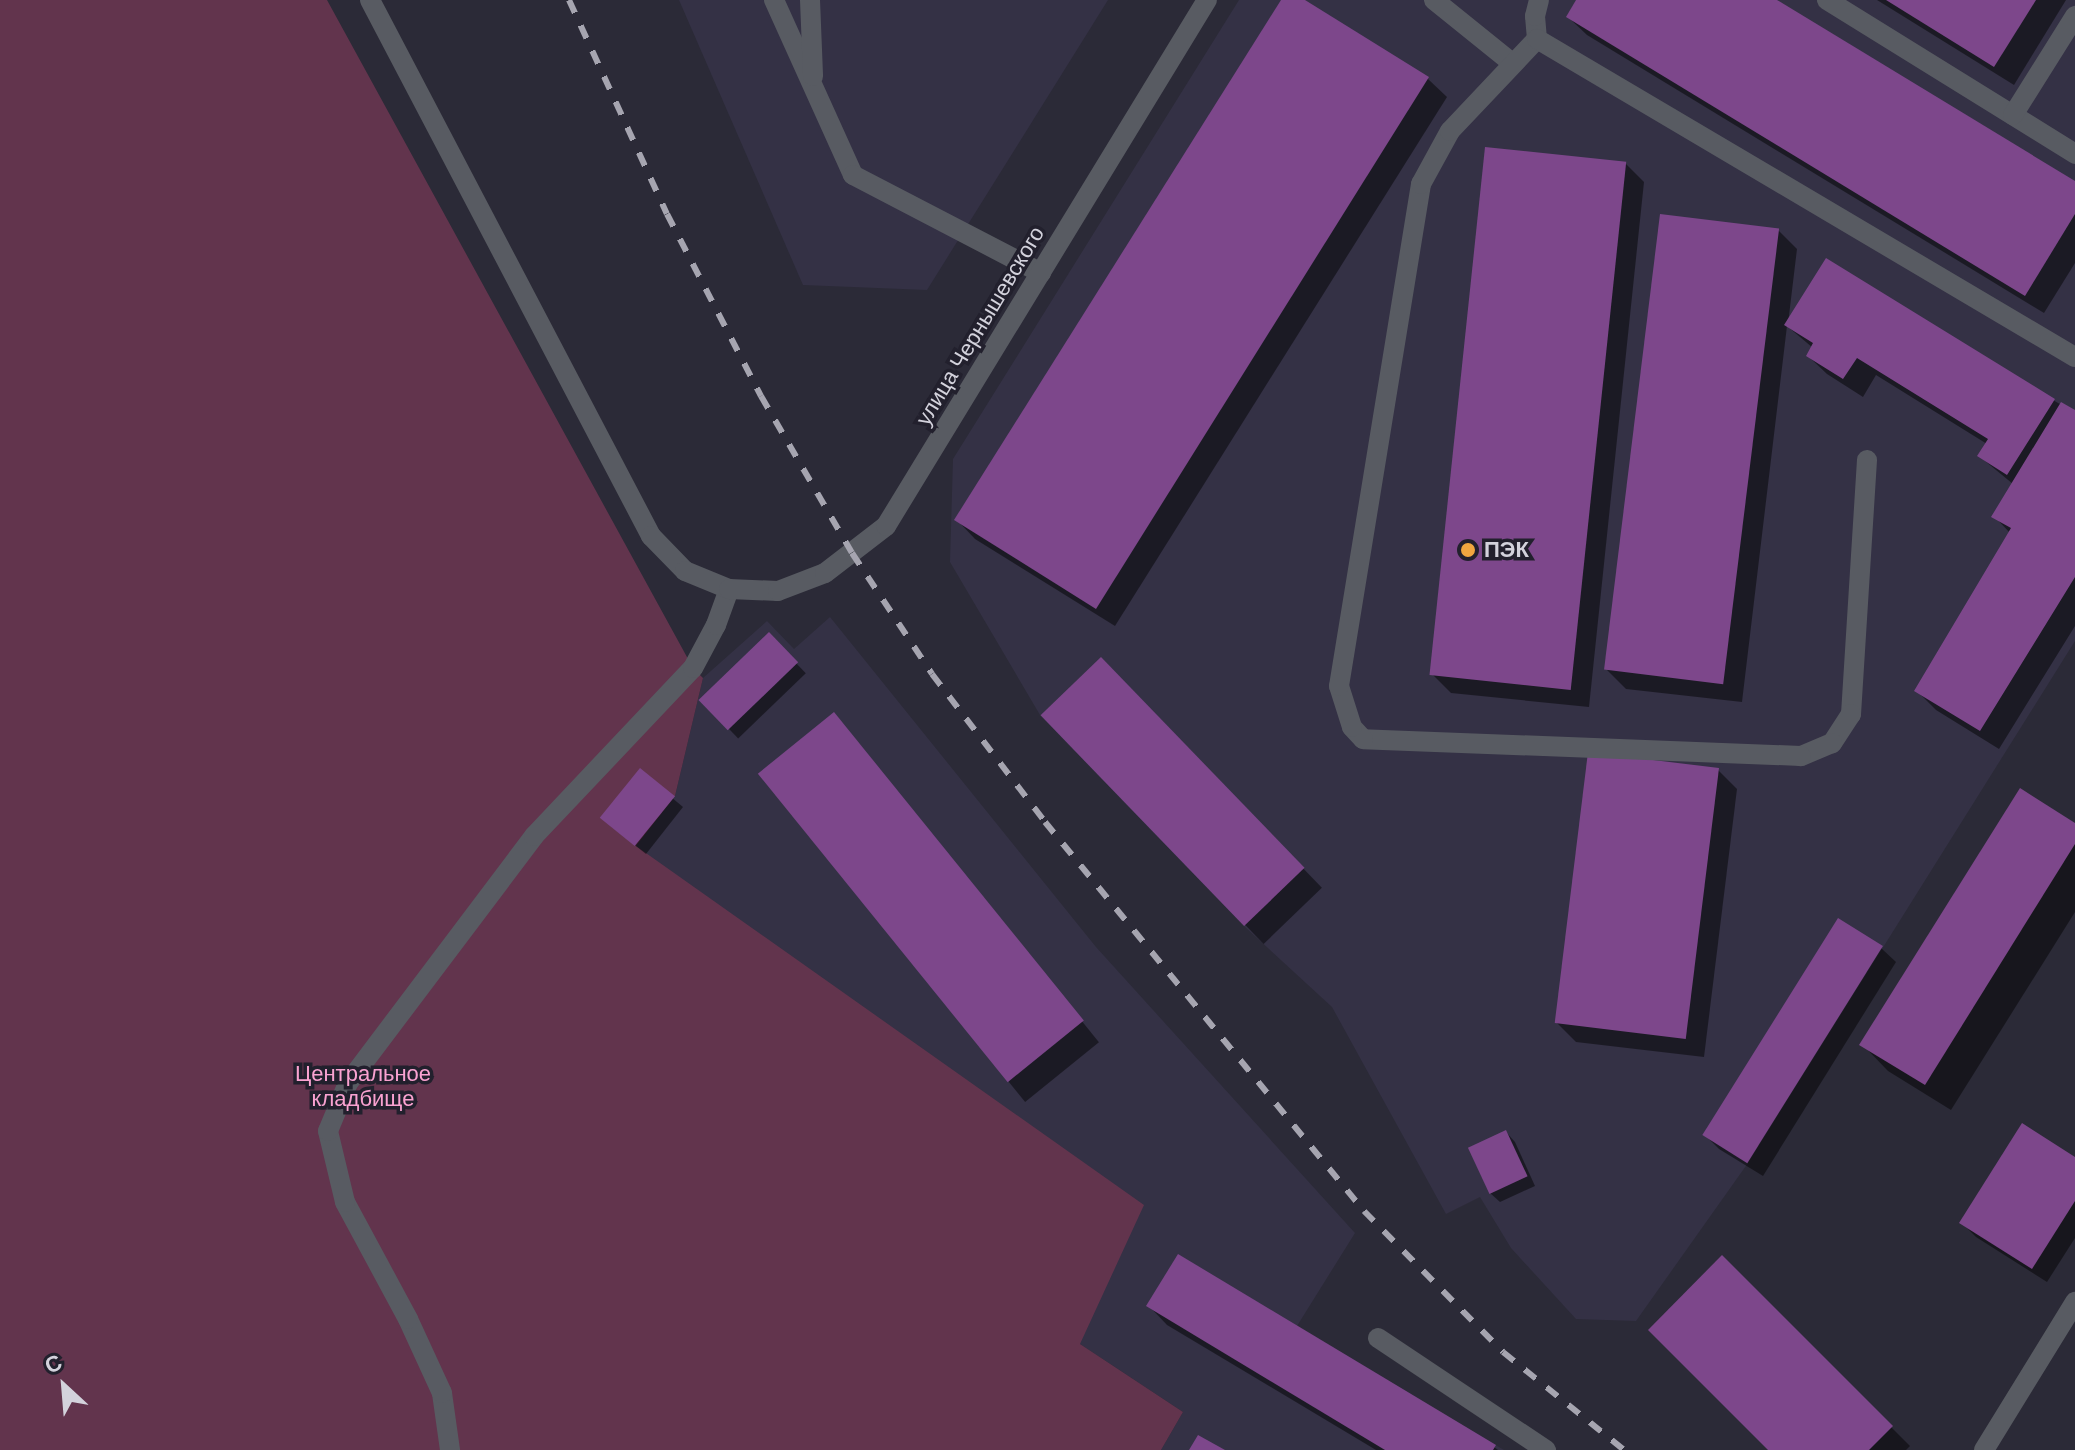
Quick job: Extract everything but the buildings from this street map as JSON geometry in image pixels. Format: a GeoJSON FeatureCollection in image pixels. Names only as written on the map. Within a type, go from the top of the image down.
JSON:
{"type":"FeatureCollection","features":[{"type":"Feature","properties":{"kind":"street","name":"улица Чернышевского"},"geometry":{"type":"LineString","coordinates":[[370,0],[651,536],[685,571],[729,589],[778,591],[825,573],[886,526],[1207,0]]}},
{"type":"Feature","properties":{"kind":"street"},"geometry":{"type":"LineString","coordinates":[[774,0],[853,175],[1041,273]]}},
{"type":"Feature","properties":{"kind":"street"},"geometry":{"type":"LineString","coordinates":[[810,0],[813,88]]}},
{"type":"Feature","properties":{"kind":"street"},"geometry":{"type":"LineString","coordinates":[[1434,0],[1512,63]]}},
{"type":"Feature","properties":{"kind":"street"},"geometry":{"type":"LineString","coordinates":[[1537,39],[1535,16],[1539,0]]}},
{"type":"Feature","properties":{"kind":"street"},"geometry":{"type":"LineString","coordinates":[[1827,0],[2075,154]]}},
{"type":"Feature","properties":{"kind":"street"},"geometry":{"type":"LineString","coordinates":[[2013,115],[2075,16]]}},
{"type":"Feature","properties":{"kind":"street"},"geometry":{"type":"LineString","coordinates":[[1537,39],[1450,131],[1421,184],[1339,686],[1352,727],[1363,739],[1801,756],[1832,743],[1851,714],[1867,460]]}},
{"type":"Feature","properties":{"kind":"street"},"geometry":{"type":"LineString","coordinates":[[1537,39],[1874,235],[2075,357]]}},
{"type":"Feature","properties":{"kind":"street"},"geometry":{"type":"LineString","coordinates":[[450,1450],[442,1393],[408,1319],[345,1202],[328,1131],[348,1083],[534,836],[693,668],[716,625],[729,589]]}},
{"type":"Feature","properties":{"kind":"street"},"geometry":{"type":"LineString","coordinates":[[1984,1450],[2075,1302]]}},
{"type":"Feature","properties":{"kind":"street"},"geometry":{"type":"LineString","coordinates":[[1378,1338],[1542,1449]]}},
{"type":"Feature","properties":{"kind":"shaded area"},"geometry":{"type":"Polygon","coordinates":[[[679,0],[1108,0],[927,290],[803,285],[679,0]]]}},
{"type":"Feature","properties":{"kind":"shaded area"},"geometry":{"type":"Polygon","coordinates":[[[1239,0],[2075,0],[2075,641],[1748,1163],[1636,1321],[1576,1319],[1511,1248],[1480,1197],[1446,1214],[1332,1007],[1244,926],[1040,715],[950,562],[953,459],[1239,0]]]}},
{"type":"Feature","properties":{"kind":"shaded area"},"geometry":{"type":"Polygon","coordinates":[[[830,617],[1096,947],[1355,1233],[1297,1326],[1504,1450],[1161,1450],[1183,1412],[1080,1344],[636,846],[675,796],[703,678],[767,621],[794,649],[830,617]]]}},
{"type":"Feature","properties":{"kind":"green space","name":"Центральное кладбище"},"geometry":{"type":"Polygon","coordinates":[[[0,0],[327,0],[693,668],[703,678],[675,796],[636,846],[1144,1205],[1080,1344],[1183,1412],[1161,1450],[0,1450],[0,0]]]}},
{"type":"Feature","properties":{"kind":"railway"},"geometry":{"type":"LineString","coordinates":[[569,0],[667,214],[761,396],[852,553],[932,674],[1045,822],[1364,1211],[1503,1352],[1624,1450]]}},
{"type":"Feature","properties":{"kind":"place","name":"ПЭК"},"geometry":{"type":"Point","coordinates":[1468,550]}}]}
